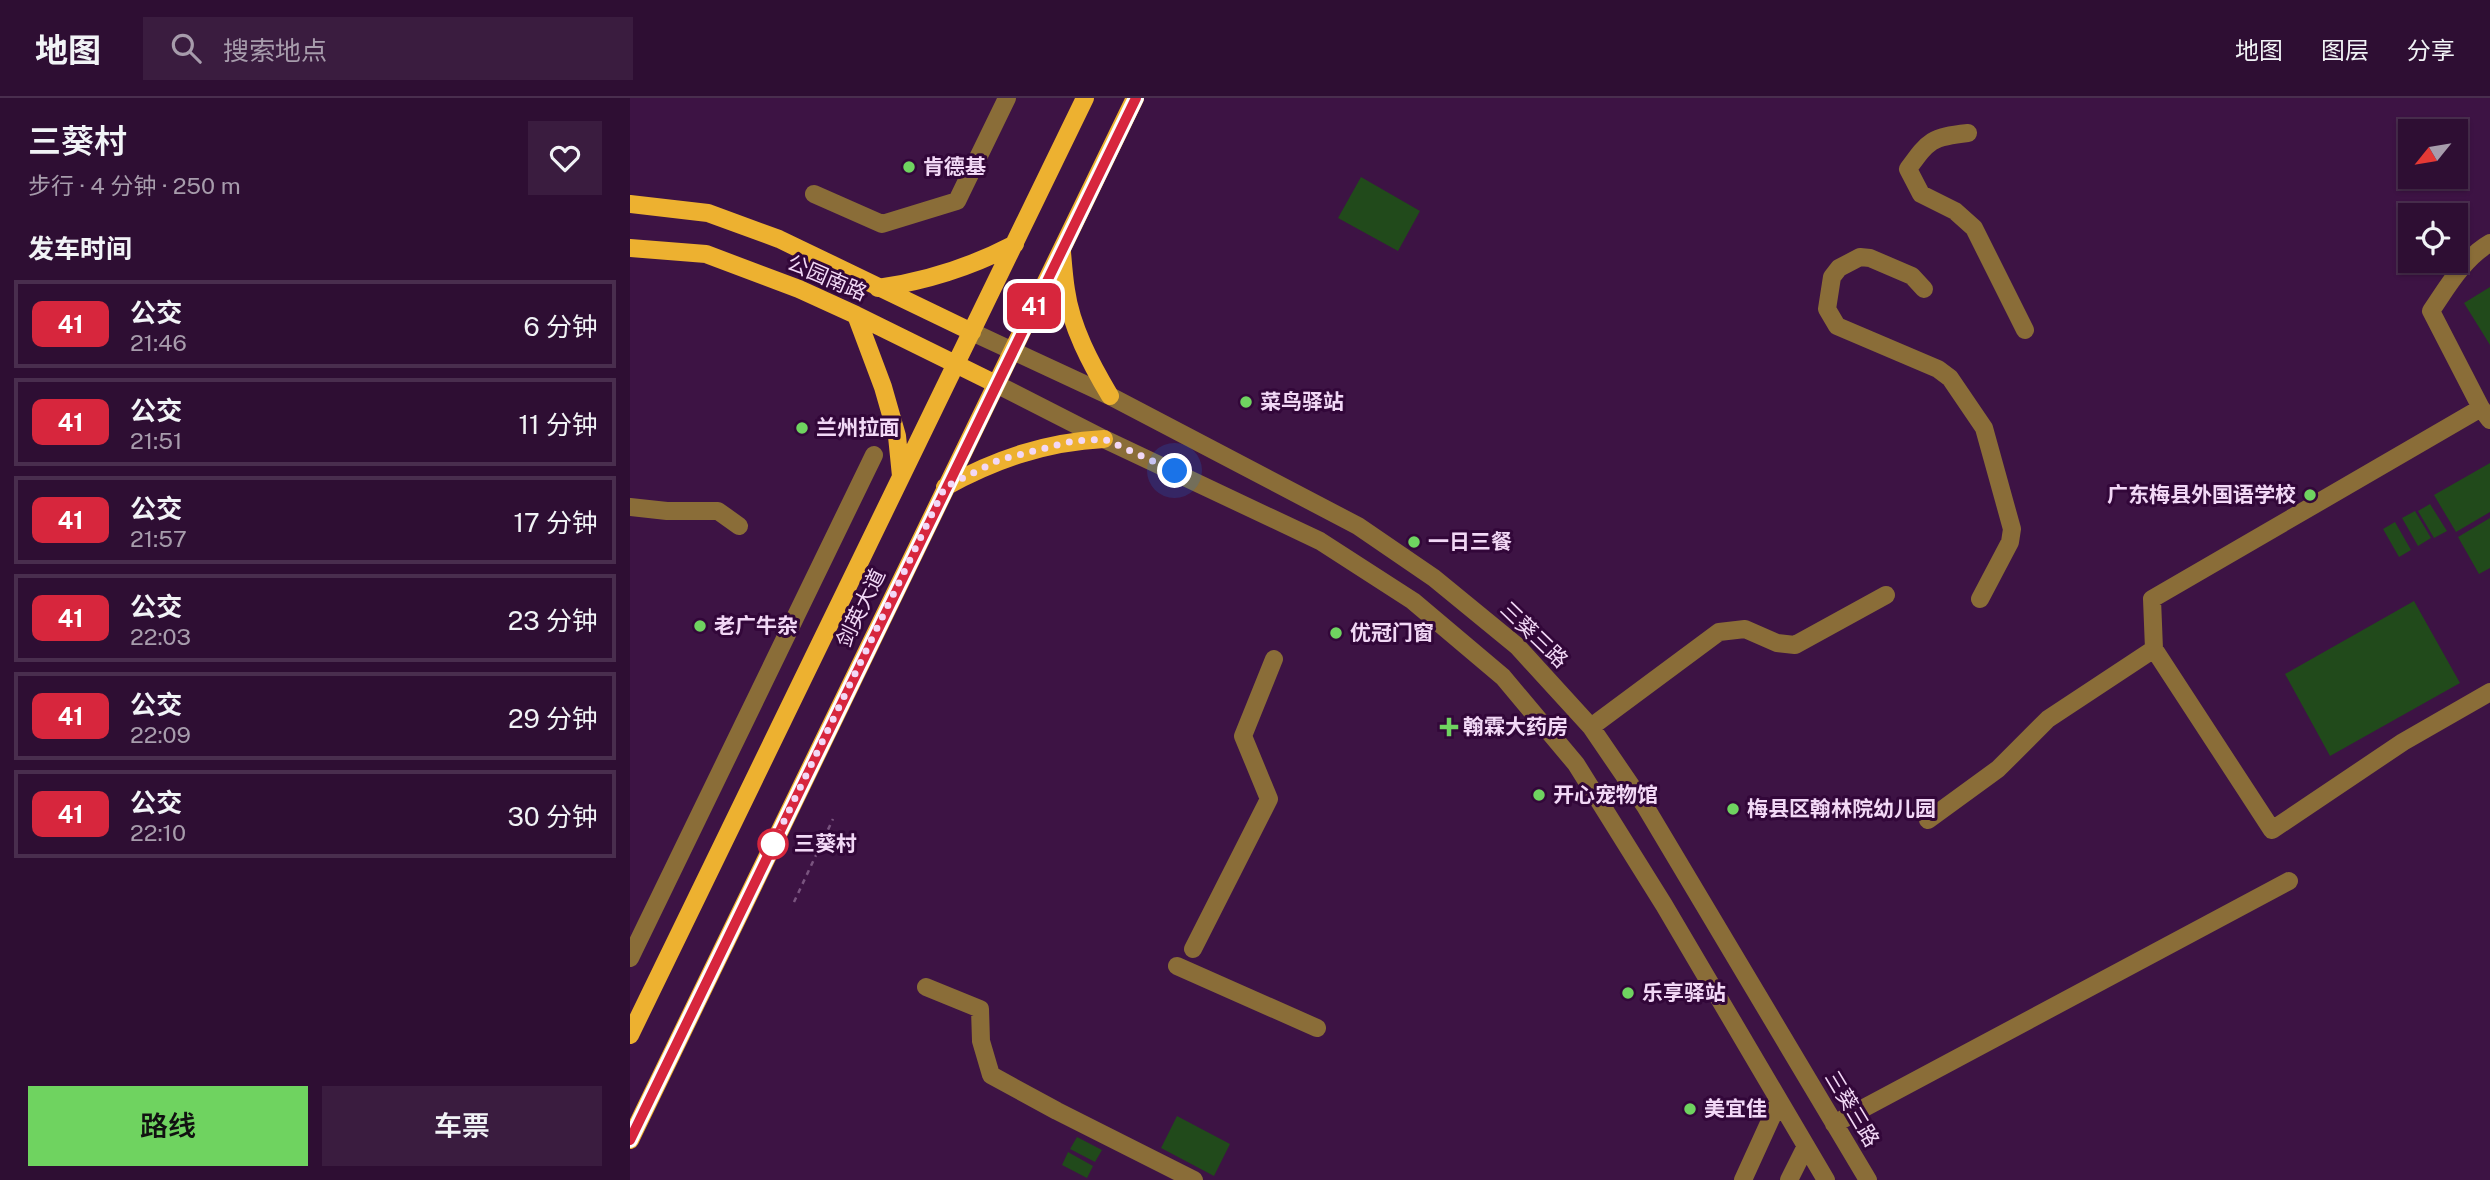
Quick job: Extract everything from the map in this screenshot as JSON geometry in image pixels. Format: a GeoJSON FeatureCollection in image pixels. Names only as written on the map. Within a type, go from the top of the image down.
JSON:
{"type":"FeatureCollection","features":[{"type":"Feature","properties":{"kind":"main road","name":"剑英大道"},"geometry":{"type":"LineString","coordinates":[[630,1035],[1085,98]]}},
{"type":"Feature","properties":{"kind":"main road","name":"剑英大道"},"geometry":{"type":"LineString","coordinates":[[630,1140],[1136,98]]}},
{"type":"Feature","properties":{"kind":"main road","name":"公园南路"},"geometry":{"type":"LineString","coordinates":[[630,204],[708,213],[779,239],[972,331]]}},
{"type":"Feature","properties":{"kind":"main road"},"geometry":{"type":"LineString","coordinates":[[878,288],[919,282],[951,273],[981,262],[1015,244]]}},
{"type":"Feature","properties":{"kind":"main road","name":"公园南路"},"geometry":{"type":"LineString","coordinates":[[630,248],[706,254],[856,314],[996,384]]}},
{"type":"Feature","properties":{"kind":"main road"},"geometry":{"type":"LineString","coordinates":[[1062,249],[1066,292],[1077,328],[1093,367],[1110,396]]}},
{"type":"Feature","properties":{"kind":"main road"},"geometry":{"type":"LineString","coordinates":[[856,314],[883,387],[897,436],[902,477]]}},
{"type":"Feature","properties":{"kind":"main road"},"geometry":{"type":"LineString","coordinates":[[945,487],[999,460],[1023,452],[1073,441],[1104,439]]}},
{"type":"Feature","properties":{"kind":"street"},"geometry":{"type":"LineString","coordinates":[[814,194],[882,224],[957,201],[1007,98]]}},
{"type":"Feature","properties":{"kind":"street"},"geometry":{"type":"LineString","coordinates":[[1968,133],[1940,136],[1923,148],[1908,169],[1921,194],[1955,211],[1974,228],[2025,330]]}},
{"type":"Feature","properties":{"kind":"street"},"geometry":{"type":"LineString","coordinates":[[2490,243],[2482,247],[2458,271],[2431,311],[2485,414],[2152,599],[2154,649],[2272,830],[2403,742],[2490,692]]}},
{"type":"Feature","properties":{"kind":"street"},"geometry":{"type":"LineString","coordinates":[[1924,289],[1912,276],[1870,258],[1860,257],[1839,268],[1832,277],[1827,309],[1830,319],[1837,326],[1938,369],[1950,378],[1984,428],[2012,529],[2010,542],[1980,598]]}},
{"type":"Feature","properties":{"kind":"street","name":"三葵三路"},"geometry":{"type":"LineString","coordinates":[[972,331],[1110,396],[1358,526],[1423,570],[1517,646],[1591,727],[1644,806],[1868,1180]]}},
{"type":"Feature","properties":{"kind":"street"},"geometry":{"type":"LineString","coordinates":[[996,384],[1104,439],[1320,541],[1413,601],[1503,677],[1576,764],[1664,905],[1826,1180]]}},
{"type":"Feature","properties":{"kind":"street"},"geometry":{"type":"LineString","coordinates":[[630,958],[874,455]]}},
{"type":"Feature","properties":{"kind":"street"},"geometry":{"type":"LineString","coordinates":[[630,507],[718,511],[739,526]]}},
{"type":"Feature","properties":{"kind":"street"},"geometry":{"type":"LineString","coordinates":[[1591,727],[1719,632],[1745,629],[1777,643],[1795,645],[1886,596]]}},
{"type":"Feature","properties":{"kind":"street"},"geometry":{"type":"LineString","coordinates":[[1928,820],[1998,769],[2049,719],[2154,649]]}},
{"type":"Feature","properties":{"kind":"street"},"geometry":{"type":"LineString","coordinates":[[1194,949],[1269,799],[1244,736],[1274,659]]}},
{"type":"Feature","properties":{"kind":"street"},"geometry":{"type":"LineString","coordinates":[[1834,1124],[2289,881]]}},
{"type":"Feature","properties":{"kind":"street"},"geometry":{"type":"LineString","coordinates":[[1177,966],[1317,1028]]}},
{"type":"Feature","properties":{"kind":"street"},"geometry":{"type":"LineString","coordinates":[[926,987],[980,1009],[981,1041],[991,1075],[1194,1180]]}},
{"type":"Feature","properties":{"kind":"street"},"geometry":{"type":"LineString","coordinates":[[1743,1180],[1779,1101]]}},
{"type":"Feature","properties":{"kind":"street"},"geometry":{"type":"LineString","coordinates":[[1789,1180],[1806,1146]]}},
{"type":"Feature","properties":{"kind":"path"},"geometry":{"type":"LineString","coordinates":[[794,902],[833,819]]}},
{"type":"Feature","properties":{"kind":"path"},"geometry":{"type":"LineString","coordinates":[[794,838],[819,849]]}},
{"type":"Feature","properties":{"kind":"green space"},"geometry":{"type":"Polygon","coordinates":[[[1361,177],[1420,211],[1398,251],[1338,218],[1361,177]]]}},
{"type":"Feature","properties":{"kind":"green space"},"geometry":{"type":"Polygon","coordinates":[[[2490,287],[2490,345],[2464,303],[2490,287]]]}},
{"type":"Feature","properties":{"kind":"green space"},"geometry":{"type":"Polygon","coordinates":[[[2490,463],[2490,512],[2456,532],[2434,495],[2490,463]]]}},
{"type":"Feature","properties":{"kind":"green space"},"geometry":{"type":"Polygon","coordinates":[[[2430,504],[2447,531],[2434,538],[2418,511],[2430,504]]]}},
{"type":"Feature","properties":{"kind":"green space"},"geometry":{"type":"Polygon","coordinates":[[[2415,511],[2431,538],[2418,546],[2402,518],[2415,511]]]}},
{"type":"Feature","properties":{"kind":"green space"},"geometry":{"type":"Polygon","coordinates":[[[2490,518],[2490,568],[2479,574],[2458,537],[2490,518]]]}},
{"type":"Feature","properties":{"kind":"green space"},"geometry":{"type":"Polygon","coordinates":[[[2395,522],[2411,550],[2399,557],[2383,529],[2395,522]]]}},
{"type":"Feature","properties":{"kind":"green space"},"geometry":{"type":"Polygon","coordinates":[[[2414,601],[2460,683],[2330,756],[2285,674],[2414,601]]]}},
{"type":"Feature","properties":{"kind":"green space"},"geometry":{"type":"Polygon","coordinates":[[[1177,1116],[1230,1144],[1214,1176],[1161,1148],[1177,1116]]]}},
{"type":"Feature","properties":{"kind":"green space"},"geometry":{"type":"Polygon","coordinates":[[[1077,1137],[1102,1150],[1095,1162],[1070,1149],[1077,1137]]]}},
{"type":"Feature","properties":{"kind":"green space"},"geometry":{"type":"Polygon","coordinates":[[[1068,1152],[1093,1166],[1087,1178],[1062,1165],[1068,1152]]]}},
{"type":"Feature","properties":{"kind":"bus line","name":"41"},"geometry":{"type":"LineString","coordinates":[[630,1140],[1136,98]]}},
{"type":"Feature","properties":{"kind":"place","name":"肯德基"},"geometry":{"type":"Point","coordinates":[909,167]}},
{"type":"Feature","properties":{"kind":"place","name":"菜鸟驿站"},"geometry":{"type":"Point","coordinates":[1246,402]}},
{"type":"Feature","properties":{"kind":"place","name":"兰州拉面"},"geometry":{"type":"Point","coordinates":[802,428]}},
{"type":"Feature","properties":{"kind":"place","name":"广东梅县外国语学校"},"geometry":{"type":"Point","coordinates":[2310,495]}},
{"type":"Feature","properties":{"kind":"place","name":"一日三餐"},"geometry":{"type":"Point","coordinates":[1414,542]}},
{"type":"Feature","properties":{"kind":"place","name":"老广牛杂"},"geometry":{"type":"Point","coordinates":[700,626]}},
{"type":"Feature","properties":{"kind":"place","name":"优冠门窗"},"geometry":{"type":"Point","coordinates":[1336,633]}},
{"type":"Feature","properties":{"kind":"place","name":"翰霖大药房"},"geometry":{"type":"Point","coordinates":[1449,727]}},
{"type":"Feature","properties":{"kind":"place","name":"开心宠物馆"},"geometry":{"type":"Point","coordinates":[1539,795]}},
{"type":"Feature","properties":{"kind":"place","name":"梅县区翰林院幼儿园"},"geometry":{"type":"Point","coordinates":[1733,809]}},
{"type":"Feature","properties":{"kind":"place","name":"三葵村"},"geometry":{"type":"Point","coordinates":[773,844]}},
{"type":"Feature","properties":{"kind":"place","name":"乐享驿站"},"geometry":{"type":"Point","coordinates":[1628,993]}},
{"type":"Feature","properties":{"kind":"place","name":"美宜佳"},"geometry":{"type":"Point","coordinates":[1690,1109]}},
{"type":"Feature","properties":{"kind":"route"},"geometry":{"type":"LineString","coordinates":[[773,844],[945,487],[999,460],[1073,441],[1104,439],[1175,471]]}}]}
